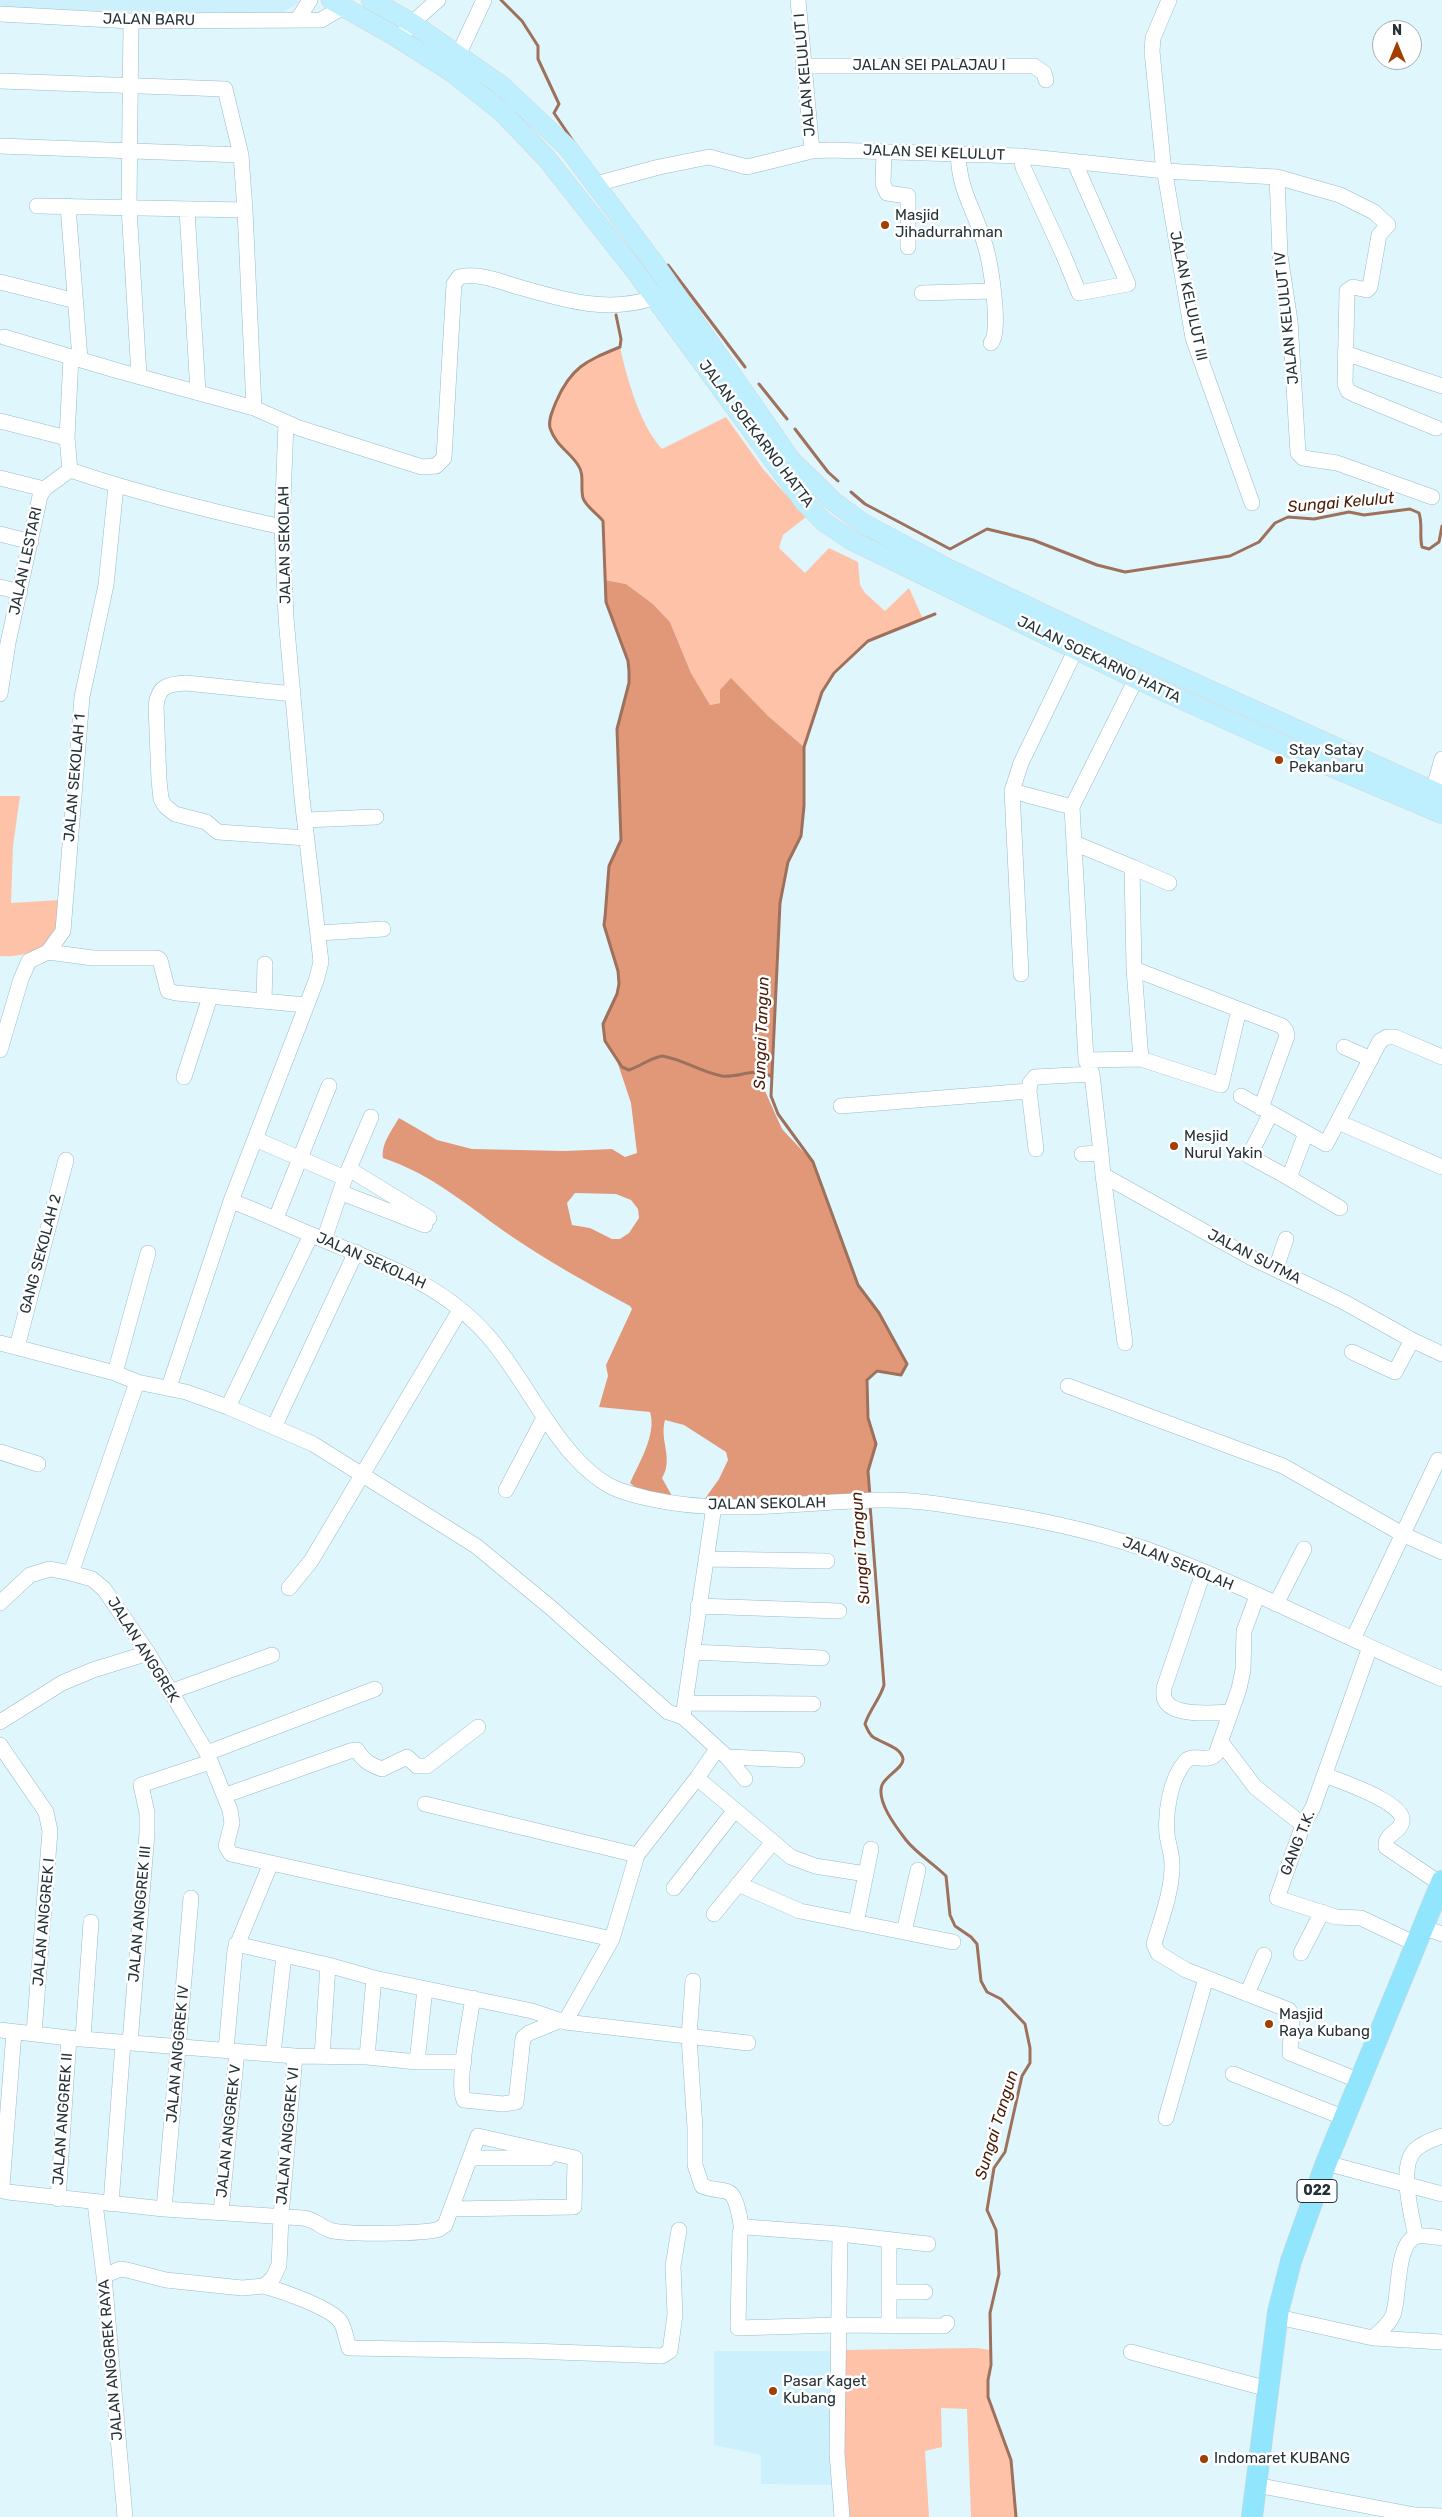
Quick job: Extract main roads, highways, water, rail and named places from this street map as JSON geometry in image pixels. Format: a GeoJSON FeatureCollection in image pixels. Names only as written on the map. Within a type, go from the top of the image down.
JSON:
{"type":"FeatureCollection","features":[{"type":"Feature","properties":{"kind":"highway","name":"022"},"geometry":{"type":"LineString","coordinates":[[1252,2517],[1278,2317],[1291,2261],[1326,2163],[1360,2081],[1427,1935],[1441,1883]]}},
{"type":"Feature","properties":{"kind":"main road","name":"JALAN SOEKARNO HATTA"},"geometry":{"type":"LineString","coordinates":[[370,0],[412,23],[454,63],[479,81],[503,113],[548,158],[636,272],[653,298],[804,502],[824,522],[851,540],[1136,679],[1442,814]]}},
{"type":"Feature","properties":{"kind":"main road","name":"JALAN SOEKARNO HATTA"},"geometry":{"type":"LineString","coordinates":[[337,4],[393,35],[454,63]]}},
{"type":"Feature","properties":{"kind":"main road"},"geometry":{"type":"LineString","coordinates":[[393,35],[399,20],[395,13]]}},
{"type":"Feature","properties":{"kind":"main road","name":"JALAN SOEKARNO HATTA"},"geometry":{"type":"LineString","coordinates":[[479,81],[502,86],[568,148],[654,263],[792,460],[834,502],[861,522],[947,568],[1088,635],[1438,793]]}},
{"type":"Feature","properties":{"kind":"main road"},"geometry":{"type":"LineString","coordinates":[[636,272],[654,263]]}},
{"type":"Feature","properties":{"kind":"main road"},"geometry":{"type":"LineString","coordinates":[[1287,747],[1295,729]]}},
{"type":"Feature","properties":{"kind":"waterway"},"geometry":{"type":"LineString","coordinates":[[501,0],[522,21],[538,46],[538,59],[559,104],[554,113],[573,141]]}},
{"type":"Feature","properties":{"kind":"waterway"},"geometry":{"type":"LineString","coordinates":[[668,265],[745,367]]}},
{"type":"Feature","properties":{"kind":"waterway"},"geometry":{"type":"LineString","coordinates":[[616,315],[621,339],[620,347],[589,361],[574,373],[562,390],[550,421],[550,428],[556,440],[575,460],[580,469],[583,498],[603,521],[606,602],[628,661],[629,671],[629,683],[617,729],[621,840],[609,866],[604,925],[618,971],[619,984],[617,994],[603,1024],[605,1041],[622,1067],[629,1070],[653,1058],[662,1056],[722,1076],[760,1072],[772,1077]]}},
{"type":"Feature","properties":{"kind":"waterway"},"geometry":{"type":"LineString","coordinates":[[759,384],[787,419]]}},
{"type":"Feature","properties":{"kind":"waterway"},"geometry":{"type":"LineString","coordinates":[[795,429],[828,472],[838,481]]}},
{"type":"Feature","properties":{"kind":"waterway","name":"Sungai Kelulut"},"geometry":{"type":"LineString","coordinates":[[851,492],[865,504],[950,549],[987,529],[1033,540],[1097,565],[1125,572],[1230,556],[1259,542],[1275,523],[1288,517],[1314,519],[1349,512],[1364,515],[1410,509],[1419,513],[1422,547],[1429,549],[1439,542],[1442,526]]}},
{"type":"Feature","properties":{"kind":"waterway","name":"Sungai Tangun"},"geometry":{"type":"LineString","coordinates":[[870,1496],[868,1471],[876,1444],[868,1418],[867,1380],[877,1371],[901,1375],[907,1364],[879,1313],[858,1285],[813,1162],[778,1114],[771,1096],[780,903],[788,862],[801,836],[804,806],[804,747],[822,692],[834,673],[868,641],[935,614]]}},
{"type":"Feature","properties":{"kind":"waterway","name":"Sungai Tangun"},"geometry":{"type":"LineString","coordinates":[[870,1505],[884,1685],[865,1724],[872,1736],[895,1748],[902,1755],[903,1759],[901,1765],[882,1785],[881,1791],[884,1806],[906,1840],[946,1876],[950,1915],[955,1926],[971,1937],[977,1944],[981,1981],[987,1992],[1001,1999],[1025,2024],[1030,2048],[1030,2063],[1022,2076],[1005,2152],[994,2168],[987,2210],[996,2230],[999,2274],[990,2313],[991,2365],[988,2380],[988,2397],[1011,2460],[1016,2517]]}},
{"type":"Feature","properties":{"kind":"place","name":"Masjid Jihadurrahman"},"geometry":{"type":"Point","coordinates":[885,225]}},
{"type":"Feature","properties":{"kind":"place","name":"Stay Satay Pekanbaru"},"geometry":{"type":"Point","coordinates":[1279,760]}},
{"type":"Feature","properties":{"kind":"place","name":"Mesjid Nurul Yakin"},"geometry":{"type":"Point","coordinates":[1174,1146]}},
{"type":"Feature","properties":{"kind":"place","name":"Masjid Raya Kubang"},"geometry":{"type":"Point","coordinates":[1269,2024]}},
{"type":"Feature","properties":{"kind":"place","name":"Pasar Kaget Kubang"},"geometry":{"type":"Point","coordinates":[773,2391]}},
{"type":"Feature","properties":{"kind":"place","name":"Indomaret KUBANG"},"geometry":{"type":"Point","coordinates":[1204,2459]}}]}
